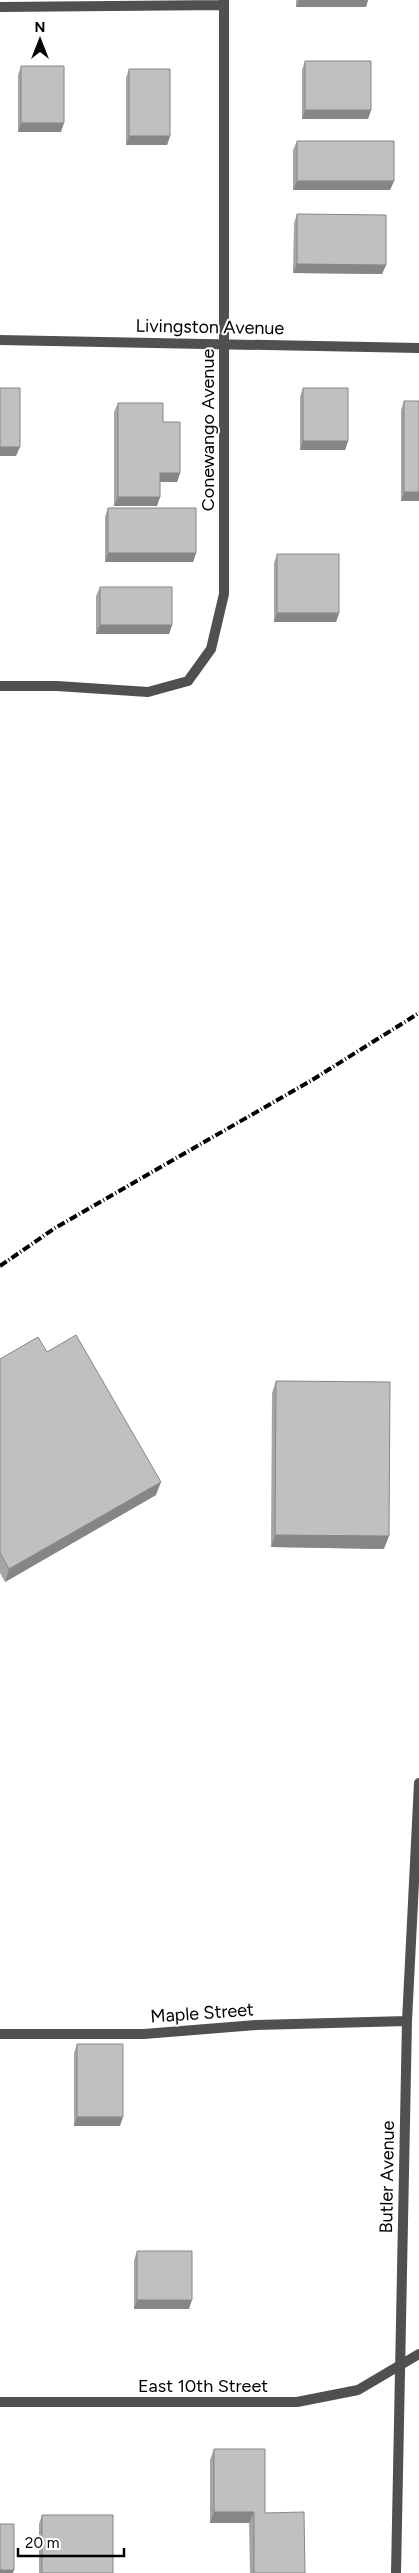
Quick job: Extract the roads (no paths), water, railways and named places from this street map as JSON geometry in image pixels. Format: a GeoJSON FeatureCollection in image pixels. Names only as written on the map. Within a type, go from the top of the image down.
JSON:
{"type":"FeatureCollection","features":[{"type":"Feature","properties":{"kind":"street"},"geometry":{"type":"LineString","coordinates":[[0,7],[224,3]]}},
{"type":"Feature","properties":{"kind":"street","name":"Conewango Avenue"},"geometry":{"type":"LineString","coordinates":[[0,686],[57,686],[148,692],[188,680],[211,649],[224,594],[224,3]]}},
{"type":"Feature","properties":{"kind":"street","name":"Livingston Avenue"},"geometry":{"type":"LineString","coordinates":[[0,340],[419,348]]}},
{"type":"Feature","properties":{"kind":"street","name":"Butler Avenue"},"geometry":{"type":"LineString","coordinates":[[396,2573],[407,2021],[419,1783]]}},
{"type":"Feature","properties":{"kind":"street","name":"Maple Street"},"geometry":{"type":"LineString","coordinates":[[0,2034],[144,2034],[256,2025],[407,2021]]}},
{"type":"Feature","properties":{"kind":"street","name":"East 10th Street"},"geometry":{"type":"LineString","coordinates":[[0,2402],[297,2402],[358,2390],[419,2354]]}},
{"type":"Feature","properties":{"kind":"railway"},"geometry":{"type":"LineString","coordinates":[[0,1266],[55,1228],[312,1080],[419,1013]]}}]}
